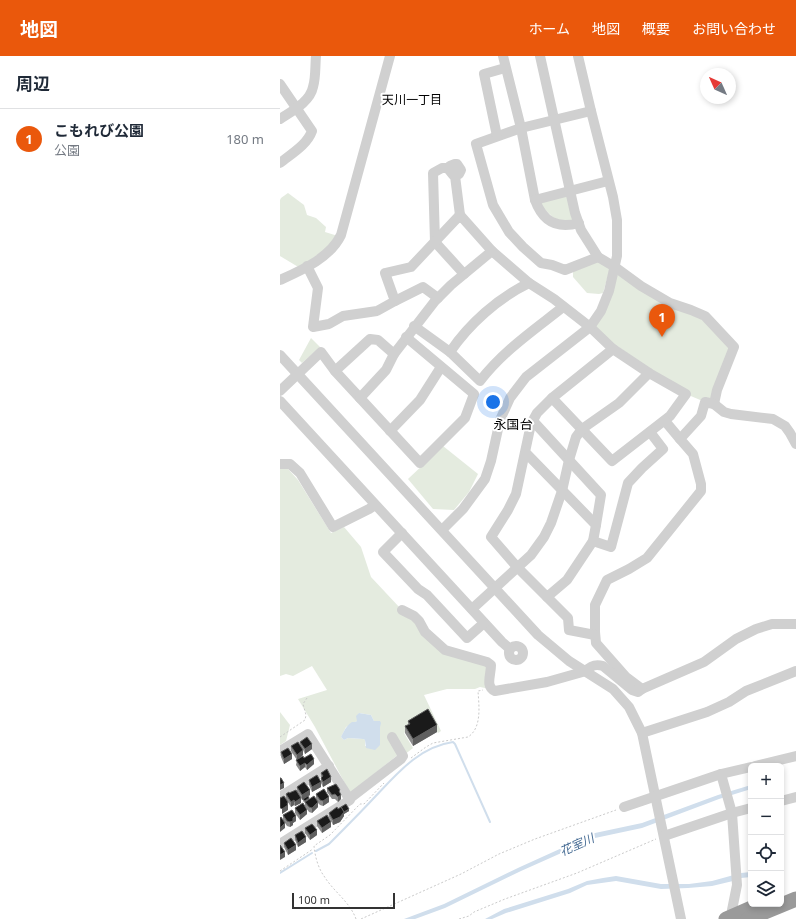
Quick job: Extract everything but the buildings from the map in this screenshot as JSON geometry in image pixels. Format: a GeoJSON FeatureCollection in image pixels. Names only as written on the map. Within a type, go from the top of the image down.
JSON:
{"type":"FeatureCollection","features":[{"type":"Feature","properties":{"kind":"highway"},"geometry":{"type":"LineString","coordinates":[[784,894],[796,888]]}},
{"type":"Feature","properties":{"kind":"highway"},"geometry":{"type":"LineString","coordinates":[[748,919],[796,899]]}},
{"type":"Feature","properties":{"kind":"highway"},"geometry":{"type":"LineString","coordinates":[[731,918],[754,907]]}},
{"type":"Feature","properties":{"kind":"street"},"geometry":{"type":"LineString","coordinates":[[280,119],[306,99],[313,88],[316,56]]}},
{"type":"Feature","properties":{"kind":"street"},"geometry":{"type":"LineString","coordinates":[[280,280],[307,266],[334,246],[341,235],[390,56]]}},
{"type":"Feature","properties":{"kind":"street"},"geometry":{"type":"LineString","coordinates":[[503,56],[521,128],[535,200],[539,210],[550,221],[561,225],[568,226],[579,223]]}},
{"type":"Feature","properties":{"kind":"street"},"geometry":{"type":"LineString","coordinates":[[540,56],[570,192],[581,230],[598,257],[615,267],[641,286],[670,303],[705,316],[734,347],[717,390],[714,404]]}},
{"type":"Feature","properties":{"kind":"street"},"geometry":{"type":"LineString","coordinates":[[442,530],[463,509],[485,479],[491,461],[500,420],[510,398],[526,377],[590,327],[601,311],[609,291],[618,247],[617,220],[578,56]]}},
{"type":"Feature","properties":{"kind":"street"},"geometry":{"type":"LineString","coordinates":[[497,136],[484,74],[505,68]]}},
{"type":"Feature","properties":{"kind":"street"},"geometry":{"type":"LineString","coordinates":[[280,84],[312,131],[304,144],[280,163]]}},
{"type":"Feature","properties":{"kind":"street"},"geometry":{"type":"LineString","coordinates":[[591,111],[521,128],[476,144],[492,205],[509,232],[523,247],[541,263],[565,270],[598,257]]}},
{"type":"Feature","properties":{"kind":"street"},"geometry":{"type":"LineString","coordinates":[[464,274],[435,242],[433,173],[442,168],[452,172],[460,215],[492,251],[529,283],[590,327],[612,349],[649,373],[686,394],[665,421],[612,461],[552,398]]}},
{"type":"Feature","properties":{"kind":"street"},"geometry":{"type":"LineString","coordinates":[[535,200],[608,181]]}},
{"type":"Feature","properties":{"kind":"street"},"geometry":{"type":"LineString","coordinates":[[395,301],[385,273],[412,267],[460,215]]}},
{"type":"Feature","properties":{"kind":"street"},"geometry":{"type":"LineString","coordinates":[[360,398],[386,370],[394,354],[406,337],[438,298],[492,251]]}},
{"type":"Feature","properties":{"kind":"street"},"geometry":{"type":"LineString","coordinates":[[307,266],[318,288],[313,327],[329,324],[343,316],[377,310],[423,287],[438,298]]}},
{"type":"Feature","properties":{"kind":"street"},"geometry":{"type":"LineString","coordinates":[[450,352],[457,341],[486,312],[515,290],[529,283]]}},
{"type":"Feature","properties":{"kind":"street"},"geometry":{"type":"LineString","coordinates":[[414,326],[450,352],[480,381],[494,364],[514,346],[563,307]]}},
{"type":"Feature","properties":{"kind":"street"},"geometry":{"type":"LineString","coordinates":[[280,391],[322,352],[335,371],[420,463],[464,418],[474,394],[406,337]]}},
{"type":"Feature","properties":{"kind":"street"},"geometry":{"type":"LineString","coordinates":[[335,371],[370,339],[378,340],[394,354]]}},
{"type":"Feature","properties":{"kind":"street"},"geometry":{"type":"LineString","coordinates":[[595,635],[569,630],[568,618],[518,568],[490,537],[508,510],[516,494],[532,421],[537,413],[552,398],[612,349]]}},
{"type":"Feature","properties":{"kind":"street"},"geometry":{"type":"LineString","coordinates":[[280,355],[530,627],[569,661],[613,689],[622,698],[635,718],[642,733],[681,919]]}},
{"type":"Feature","properties":{"kind":"street"},"geometry":{"type":"LineString","coordinates":[[390,431],[420,400],[441,367]]}},
{"type":"Feature","properties":{"kind":"street"},"geometry":{"type":"LineString","coordinates":[[472,609],[531,555],[544,537],[562,491],[576,437],[582,429],[619,403],[649,373]]}},
{"type":"Feature","properties":{"kind":"street"},"geometry":{"type":"LineString","coordinates":[[280,401],[484,623],[510,649]]}},
{"type":"Feature","properties":{"kind":"street"},"geometry":{"type":"LineString","coordinates":[[680,439],[701,416],[705,402],[714,404],[724,412],[731,414],[773,419],[785,426],[796,444]]}},
{"type":"Feature","properties":{"kind":"street"},"geometry":{"type":"LineString","coordinates":[[532,421],[601,494],[593,541],[567,580],[547,597]]}},
{"type":"Feature","properties":{"kind":"street"},"geometry":{"type":"LineString","coordinates":[[642,689],[626,677],[596,643],[595,605],[607,580],[629,569],[646,558],[701,491],[701,484],[693,454],[665,421]]}},
{"type":"Feature","properties":{"kind":"street"},"geometry":{"type":"LineString","coordinates":[[593,541],[611,547],[628,483],[663,449],[650,432]]}},
{"type":"Feature","properties":{"kind":"street"},"geometry":{"type":"LineString","coordinates":[[525,452],[596,526]]}},
{"type":"Feature","properties":{"kind":"street"},"geometry":{"type":"LineString","coordinates":[[280,464],[290,464],[300,473],[333,527],[369,510],[375,505]]}},
{"type":"Feature","properties":{"kind":"street"},"geometry":{"type":"LineString","coordinates":[[402,533],[383,552],[467,638],[484,623]]}},
{"type":"Feature","properties":{"kind":"street"},"geometry":{"type":"LineString","coordinates":[[402,610],[414,616],[419,621],[425,632],[445,650],[487,662],[491,665],[489,685],[491,690],[495,691],[533,686],[586,671],[590,667],[597,664],[603,666],[632,690],[638,692],[704,662],[736,639],[756,629],[772,624],[796,624]]}},
{"type":"Feature","properties":{"kind":"street"},"geometry":{"type":"LineString","coordinates":[[642,733],[707,712],[729,702],[746,691],[796,671]]}},
{"type":"Feature","properties":{"kind":"street"},"geometry":{"type":"LineString","coordinates":[[280,752],[308,734],[349,799]]}},
{"type":"Feature","properties":{"kind":"street"},"geometry":{"type":"LineString","coordinates":[[280,844],[350,800],[349,799],[401,760],[404,756],[392,737]]}},
{"type":"Feature","properties":{"kind":"street"},"geometry":{"type":"LineString","coordinates":[[767,763],[796,756]]}},
{"type":"Feature","properties":{"kind":"street"},"geometry":{"type":"LineString","coordinates":[[280,797],[329,766]]}},
{"type":"Feature","properties":{"kind":"street"},"geometry":{"type":"LineString","coordinates":[[624,807],[748,768]]}},
{"type":"Feature","properties":{"kind":"street"},"geometry":{"type":"LineString","coordinates":[[722,776],[732,812],[737,885],[731,918]]}},
{"type":"Feature","properties":{"kind":"street"},"geometry":{"type":"LineString","coordinates":[[784,800],[796,797]]}},
{"type":"Feature","properties":{"kind":"street"},"geometry":{"type":"LineString","coordinates":[[663,834],[732,812],[748,809]]}},
{"type":"Feature","properties":{"kind":"path"},"geometry":{"type":"LineString","coordinates":[[410,759],[433,743],[468,737],[471,735],[475,731],[479,715],[478,691],[491,690]]}},
{"type":"Feature","properties":{"kind":"path"},"geometry":{"type":"LineString","coordinates":[[280,737],[305,720],[306,715],[303,704],[306,698]]}},
{"type":"Feature","properties":{"kind":"path"},"geometry":{"type":"LineString","coordinates":[[280,871],[314,849],[314,846],[330,835],[360,804],[364,804],[385,783]]}},
{"type":"Feature","properties":{"kind":"path"},"geometry":{"type":"LineString","coordinates":[[361,919],[535,839],[624,807]]}},
{"type":"Feature","properties":{"kind":"path"},"geometry":{"type":"LineString","coordinates":[[459,919],[469,916],[474,912],[505,899],[577,873],[663,834]]}},
{"type":"Feature","properties":{"kind":"path"},"geometry":{"type":"LineString","coordinates":[[314,849],[318,865],[323,876],[353,911],[356,919]]}},
{"type":"Feature","properties":{"kind":"shaded area"},"geometry":{"type":"Polygon","coordinates":[[[570,192],[579,223],[561,225],[535,200],[570,192]]]}},
{"type":"Feature","properties":{"kind":"shaded area"},"geometry":{"type":"Polygon","coordinates":[[[288,193],[304,205],[307,215],[316,218],[326,227],[325,232],[338,236],[337,240],[300,268],[280,256],[280,200],[288,193]]]}},
{"type":"Feature","properties":{"kind":"shaded area"},"geometry":{"type":"Polygon","coordinates":[[[598,259],[611,265],[603,293],[587,293],[573,277],[573,271],[598,259]]]}},
{"type":"Feature","properties":{"kind":"shaded area"},"geometry":{"type":"Polygon","coordinates":[[[615,267],[691,310],[734,347],[714,404],[686,394],[590,327],[615,267]]]}},
{"type":"Feature","properties":{"kind":"shaded area"},"geometry":{"type":"Polygon","coordinates":[[[311,338],[320,347],[302,363],[299,360],[311,338]]]}},
{"type":"Feature","properties":{"kind":"shaded area"},"geometry":{"type":"Polygon","coordinates":[[[443,446],[478,474],[469,492],[454,510],[433,509],[408,479],[443,446]]]}},
{"type":"Feature","properties":{"kind":"shaded area"},"geometry":{"type":"Polygon","coordinates":[[[280,467],[288,469],[298,480],[331,533],[344,527],[361,547],[371,577],[400,608],[411,615],[444,651],[488,664],[490,689],[480,687],[475,689],[447,689],[424,695],[441,731],[438,733],[427,715],[404,733],[413,748],[404,755],[399,754],[350,793],[315,727],[298,699],[327,690],[312,666],[293,676],[286,674],[280,676],[280,467]],[[359,713],[357,721],[346,727],[341,737],[344,740],[348,738],[363,739],[365,740],[365,746],[380,745],[380,727],[378,721],[374,721],[371,715],[359,713]]]}},
{"type":"Feature","properties":{"kind":"shaded area"},"geometry":{"type":"Polygon","coordinates":[[[280,712],[290,725],[286,741],[280,745],[280,712]]]}},
{"type":"Feature","properties":{"kind":"water"},"geometry":{"type":"Polygon","coordinates":[[[359,713],[371,715],[374,721],[380,721],[381,723],[380,745],[375,750],[366,748],[365,740],[363,739],[348,738],[344,740],[341,737],[348,725],[357,721],[356,716],[359,713]]]}},
{"type":"Feature","properties":{"kind":"water","name":"花室川"},"geometry":{"type":"Polygon","coordinates":[[[748,786],[748,790],[719,799],[642,828],[595,838],[521,871],[445,908],[415,919],[404,919],[444,904],[595,833],[642,823],[718,795],[748,786]]]}},
{"type":"Feature","properties":{"kind":"water"},"geometry":{"type":"Polygon","coordinates":[[[748,872],[748,877],[712,886],[688,888],[661,889],[616,881],[587,885],[570,893],[506,913],[492,919],[485,919],[504,909],[568,889],[587,881],[603,878],[616,876],[661,884],[689,884],[712,881],[748,872]]]}},
{"type":"Feature","properties":{"kind":"waterway"},"geometry":{"type":"LineString","coordinates":[[316,851],[329,844],[399,772],[418,756],[440,745],[453,742],[490,822]]}},
{"type":"Feature","properties":{"kind":"waterway"},"geometry":{"type":"LineString","coordinates":[[280,873],[312,853]]}},
{"type":"Feature","properties":{"kind":"place","name":"こもれび公園"},"geometry":{"type":"Point","coordinates":[662,337]}},
{"type":"Feature","properties":{"kind":"district","name":"天川一丁目"},"geometry":{"type":"Point","coordinates":[412,100]}},
{"type":"Feature","properties":{"kind":"district","name":"永国台"},"geometry":{"type":"Point","coordinates":[513,424]}}]}
